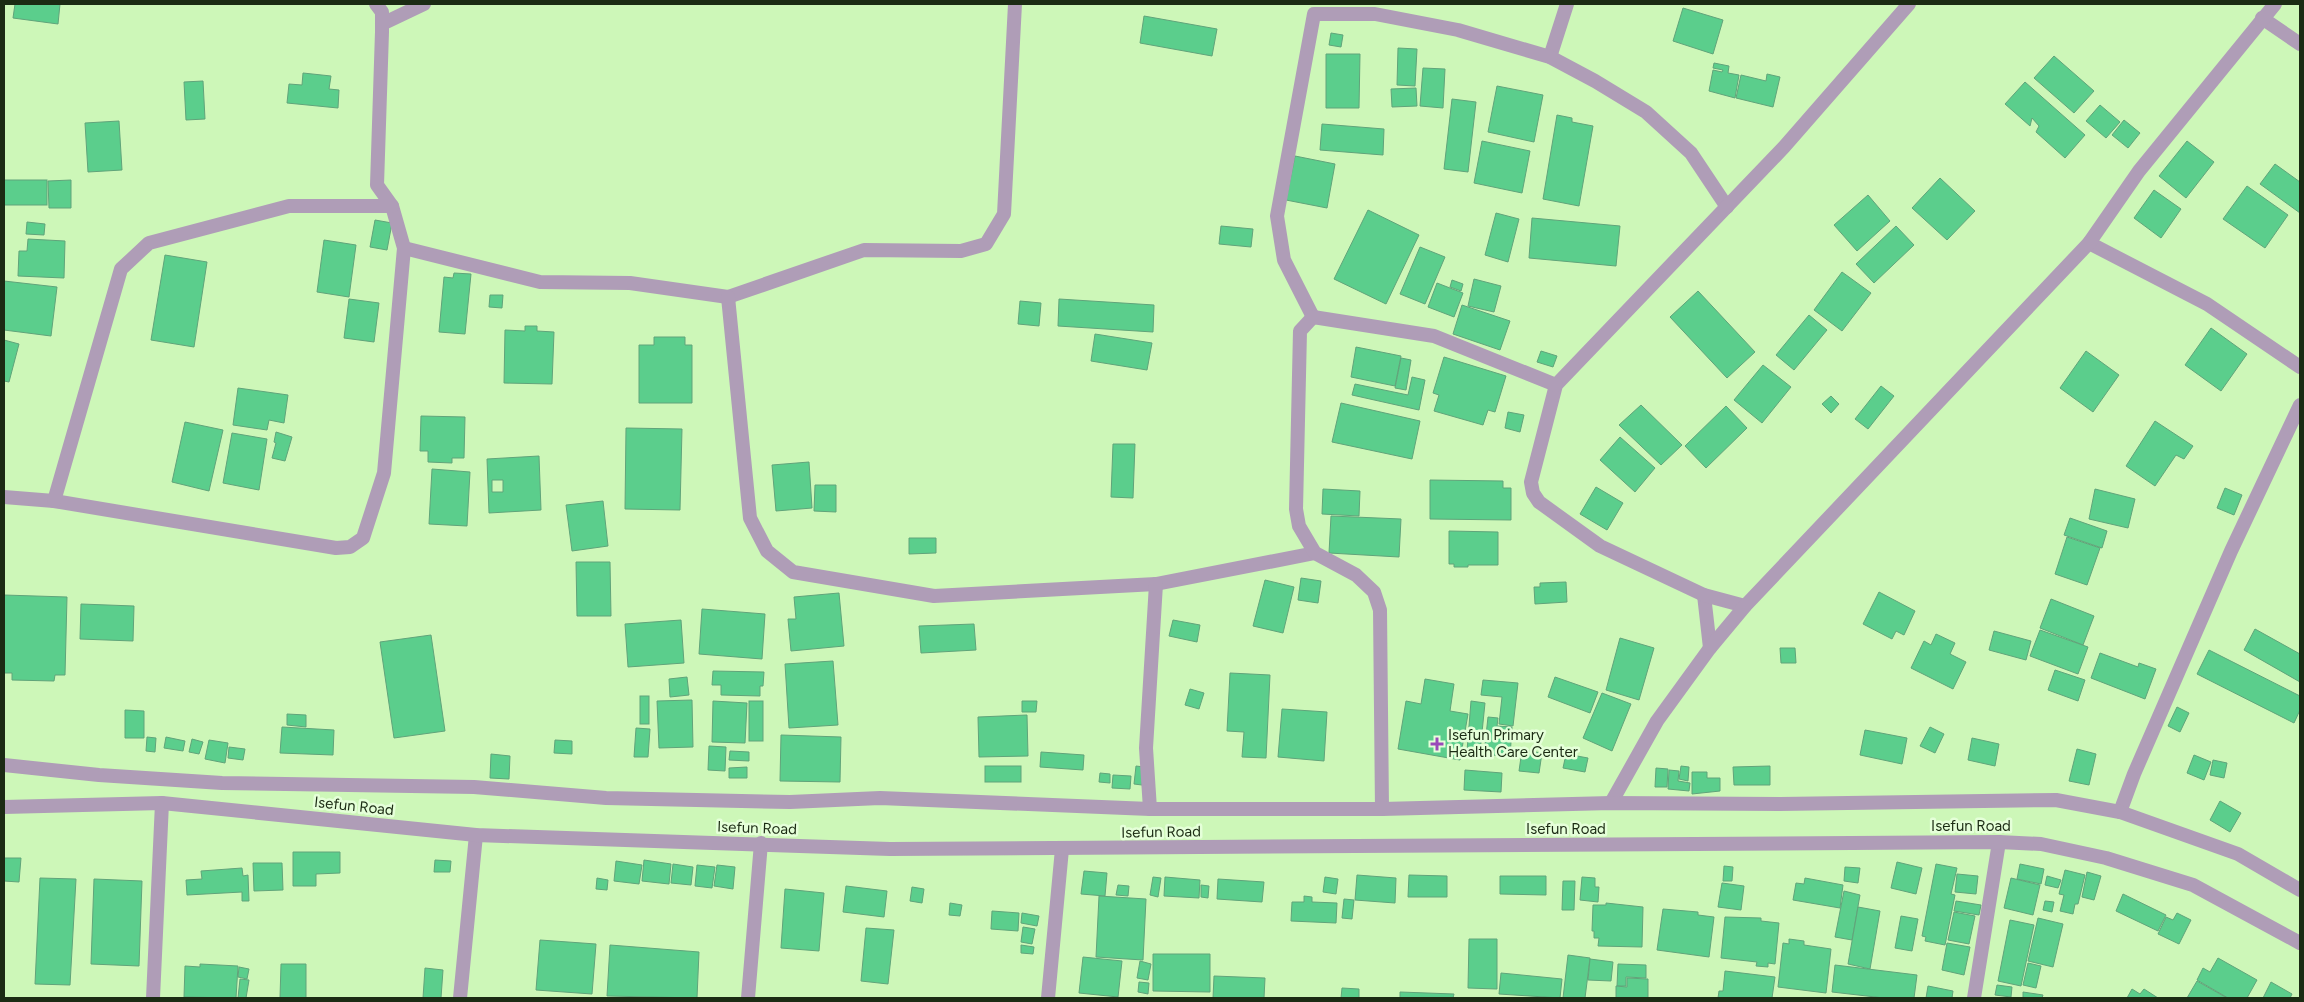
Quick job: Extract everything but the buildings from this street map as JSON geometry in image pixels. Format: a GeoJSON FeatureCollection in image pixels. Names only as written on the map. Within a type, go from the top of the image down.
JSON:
{"type":"FeatureCollection","features":[{"type":"Feature","properties":{"kind":"street"},"geometry":{"type":"LineString","coordinates":[[4,497],[54,501],[336,548],[350,547],[364,538],[384,473],[404,248],[392,206],[377,185],[382,12],[376,4]]}},
{"type":"Feature","properties":{"kind":"street"},"geometry":{"type":"LineString","coordinates":[[382,24],[424,4]]}},
{"type":"Feature","properties":{"kind":"street"},"geometry":{"type":"LineString","coordinates":[[404,248],[540,282],[630,283],[728,297],[864,250],[961,251],[986,244],[1004,214],[1015,4]]}},
{"type":"Feature","properties":{"kind":"street"},"geometry":{"type":"LineString","coordinates":[[1550,57],[1567,4]]}},
{"type":"Feature","properties":{"kind":"street"},"geometry":{"type":"LineString","coordinates":[[1745,606],[1704,595],[1600,546],[1539,502],[1533,492],[1531,482],[1556,385],[1784,147],[1909,4]]}},
{"type":"Feature","properties":{"kind":"street"},"geometry":{"type":"LineString","coordinates":[[1611,803],[1657,722],[1710,648],[1745,606],[2089,243],[2139,171],[2275,4]]}},
{"type":"Feature","properties":{"kind":"street"},"geometry":{"type":"LineString","coordinates":[[1313,317],[1284,260],[1276,216],[1314,14],[1376,9],[1458,30],[1550,57],[1595,81],[1646,112],[1691,152],[1727,207]]}},
{"type":"Feature","properties":{"kind":"street"},"geometry":{"type":"LineString","coordinates":[[2262,18],[2300,44]]}},
{"type":"Feature","properties":{"kind":"street"},"geometry":{"type":"LineString","coordinates":[[54,501],[121,269],[149,243],[289,206],[392,206]]}},
{"type":"Feature","properties":{"kind":"street"},"geometry":{"type":"LineString","coordinates":[[2089,243],[2207,304],[2300,367]]}},
{"type":"Feature","properties":{"kind":"street"},"geometry":{"type":"LineString","coordinates":[[728,297],[750,518],[767,550],[793,572],[934,596],[1156,584],[1315,553]]}},
{"type":"Feature","properties":{"kind":"street"},"geometry":{"type":"LineString","coordinates":[[1313,317],[1434,336],[1556,385]]}},
{"type":"Feature","properties":{"kind":"street"},"geometry":{"type":"LineString","coordinates":[[1313,317],[1300,331],[1296,509],[1298,526],[1315,553],[1356,575],[1374,592],[1380,610],[1382,809]]}},
{"type":"Feature","properties":{"kind":"street"},"geometry":{"type":"LineString","coordinates":[[2120,812],[2134,774],[2227,560],[2300,405]]}},
{"type":"Feature","properties":{"kind":"street"},"geometry":{"type":"LineString","coordinates":[[1150,809],[1146,748],[1156,584]]}},
{"type":"Feature","properties":{"kind":"street"},"geometry":{"type":"LineString","coordinates":[[1704,595],[1710,648]]}},
{"type":"Feature","properties":{"kind":"street","name":"Isefun Road"},"geometry":{"type":"LineString","coordinates":[[4,765],[99,776],[222,783],[474,788],[606,798],[790,802],[880,798],[1150,809],[1382,809],[1611,803],[1780,804],[2056,800],[2120,812],[2238,854],[2300,890]]}},
{"type":"Feature","properties":{"kind":"street"},"geometry":{"type":"LineString","coordinates":[[153,998],[162,803]]}},
{"type":"Feature","properties":{"kind":"street","name":"Isefun Road"},"geometry":{"type":"LineString","coordinates":[[4,807],[162,803],[476,835],[612,841],[761,843],[890,849],[1999,842],[2040,844],[2096,856],[2193,885],[2300,943]]}},
{"type":"Feature","properties":{"kind":"street"},"geometry":{"type":"LineString","coordinates":[[460,998],[476,835]]}},
{"type":"Feature","properties":{"kind":"street"},"geometry":{"type":"LineString","coordinates":[[1974,998],[1999,842]]}},
{"type":"Feature","properties":{"kind":"street"},"geometry":{"type":"LineString","coordinates":[[748,998],[761,843]]}},
{"type":"Feature","properties":{"kind":"street"},"geometry":{"type":"LineString","coordinates":[[1048,998],[1062,849]]}},
{"type":"Feature","properties":{"kind":"place","name":"Isefun Primary Health Care Center"},"geometry":{"type":"Point","coordinates":[1437,744]}}]}
